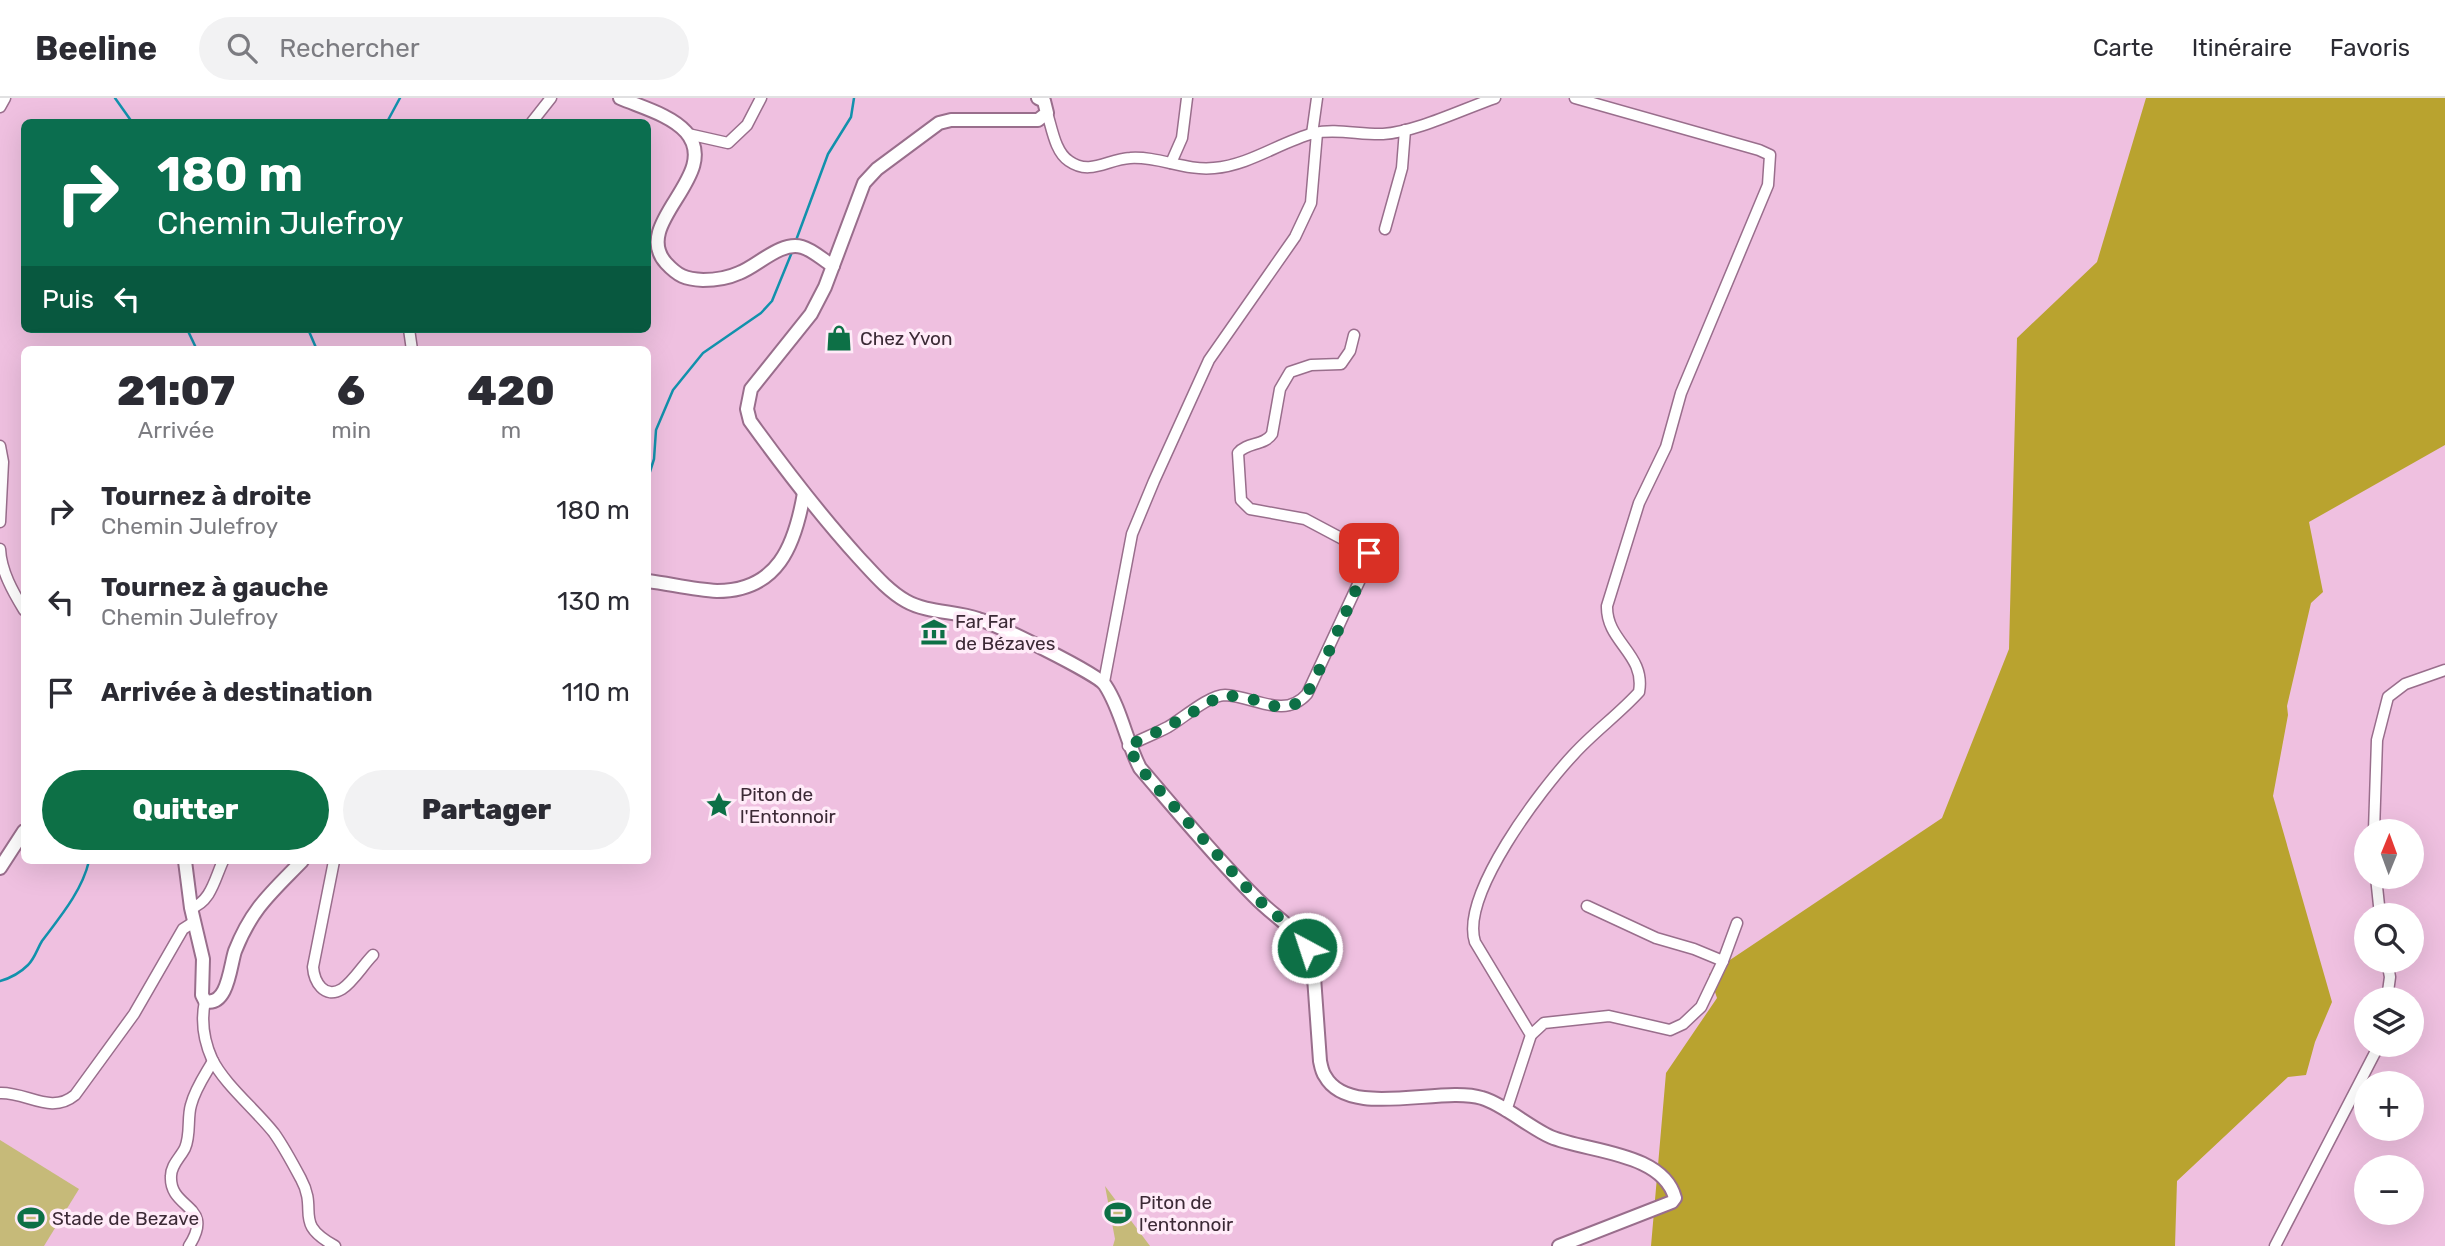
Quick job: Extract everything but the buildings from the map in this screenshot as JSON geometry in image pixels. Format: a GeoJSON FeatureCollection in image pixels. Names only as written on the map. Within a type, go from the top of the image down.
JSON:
{"type":"FeatureCollection","features":[{"type":"Feature","properties":{"kind":"main road"},"geometry":{"type":"LineString","coordinates":[[620,98],[676,123],[688,134],[694,149],[692,169],[659,227],[657,245],[664,262],[685,279],[712,280],[740,273],[783,248],[801,246],[828,263]]}},
{"type":"Feature","properties":{"kind":"main road"},"geometry":{"type":"LineString","coordinates":[[1038,98],[1044,101],[1047,113],[1038,120],[951,120],[939,124],[877,169],[864,183],[828,263],[811,314],[757,379],[748,399],[750,421],[804,493],[870,570],[907,601],[978,618],[1038,646],[1104,682],[1128,746],[1140,768],[1255,897],[1297,933],[1307,948],[1312,963],[1320,1061],[1325,1077],[1337,1090],[1374,1099],[1458,1095],[1483,1098],[1551,1137],[1615,1153],[1639,1164],[1655,1172],[1672,1189],[1675,1198],[1672,1202],[1559,1246]]}},
{"type":"Feature","properties":{"kind":"main road"},"geometry":{"type":"LineString","coordinates":[[651,582],[716,591],[753,586],[779,566],[789,548],[804,493]]}},
{"type":"Feature","properties":{"kind":"main road"},"geometry":{"type":"LineString","coordinates":[[0,868],[21,836]]}},
{"type":"Feature","properties":{"kind":"main road"},"geometry":{"type":"LineString","coordinates":[[186,864],[191,908],[203,959],[202,995],[205,1001],[211,1003],[219,999],[224,990],[234,955],[247,924],[259,905],[299,864]]}},
{"type":"Feature","properties":{"kind":"street"},"geometry":{"type":"LineString","coordinates":[[0,107],[5,98]]}},
{"type":"Feature","properties":{"kind":"street"},"geometry":{"type":"LineString","coordinates":[[534,119],[551,98]]}},
{"type":"Feature","properties":{"kind":"street"},"geometry":{"type":"LineString","coordinates":[[688,134],[728,143],[747,125],[761,98]]}},
{"type":"Feature","properties":{"kind":"street"},"geometry":{"type":"LineString","coordinates":[[1171,163],[1182,138],[1187,98]]}},
{"type":"Feature","properties":{"kind":"street"},"geometry":{"type":"LineString","coordinates":[[1104,682],[1132,534],[1209,360],[1295,237],[1307,214],[1311,203],[1317,98]]}},
{"type":"Feature","properties":{"kind":"street"},"geometry":{"type":"LineString","coordinates":[[1047,113],[1060,153],[1068,161],[1080,166],[1098,168],[1128,158],[1153,159],[1188,167],[1213,169],[1238,163],[1314,133],[1384,134],[1405,130],[1494,98]]}},
{"type":"Feature","properties":{"kind":"street"},"geometry":{"type":"LineString","coordinates":[[1531,1035],[1475,942],[1471,930],[1478,899],[1489,871],[1546,786],[1575,753],[1639,692],[1642,680],[1639,666],[1606,619],[1607,606],[1639,503],[1666,447],[1681,393],[1769,185],[1771,165],[1770,155],[1759,150],[1575,98]]}},
{"type":"Feature","properties":{"kind":"street"},"geometry":{"type":"LineString","coordinates":[[1385,229],[1402,168],[1405,130]]}},
{"type":"Feature","properties":{"kind":"street"},"geometry":{"type":"LineString","coordinates":[[1128,746],[1222,695],[1245,697],[1281,708],[1299,703],[1307,694],[1365,569],[1369,553],[1306,519],[1250,509],[1241,500],[1238,453],[1242,448],[1268,440],[1272,434],[1280,388],[1290,372],[1311,365],[1341,364],[1350,351],[1354,335]]}},
{"type":"Feature","properties":{"kind":"street"},"geometry":{"type":"LineString","coordinates":[[0,446],[3,462],[0,522]]}},
{"type":"Feature","properties":{"kind":"street"},"geometry":{"type":"LineString","coordinates":[[0,549],[0,558],[21,605]]}},
{"type":"Feature","properties":{"kind":"street"},"geometry":{"type":"LineString","coordinates":[[2374,819],[2377,740],[2388,697],[2405,684],[2445,670]]}},
{"type":"Feature","properties":{"kind":"street"},"geometry":{"type":"LineString","coordinates":[[191,908],[200,905],[209,894],[222,864]]}},
{"type":"Feature","properties":{"kind":"street"},"geometry":{"type":"LineString","coordinates":[[333,864],[313,967],[314,979],[318,987],[325,990],[342,989],[373,955]]}},
{"type":"Feature","properties":{"kind":"street"},"geometry":{"type":"LineString","coordinates":[[1587,906],[1656,938],[1694,948],[1723,961]]}},
{"type":"Feature","properties":{"kind":"street"},"geometry":{"type":"LineString","coordinates":[[0,1093],[53,1105],[68,1101],[75,1095],[134,1014],[183,929],[194,922]]}},
{"type":"Feature","properties":{"kind":"street"},"geometry":{"type":"LineString","coordinates":[[1506,1111],[1531,1035],[1545,1023],[1609,1016],[1670,1030],[1683,1024],[1701,1007],[1723,961],[1737,922]]}},
{"type":"Feature","properties":{"kind":"street"},"geometry":{"type":"LineString","coordinates":[[205,1001],[204,1025],[207,1044],[214,1061],[275,1134],[303,1182],[309,1224],[314,1233],[335,1246]]}},
{"type":"Feature","properties":{"kind":"street"},"geometry":{"type":"LineString","coordinates":[[2275,1246],[2373,1057]]}},
{"type":"Feature","properties":{"kind":"street"},"geometry":{"type":"LineString","coordinates":[[189,1246],[199,1224],[196,1215],[175,1191],[171,1173],[186,1144],[191,1102],[214,1061]]}},
{"type":"Feature","properties":{"kind":"shaded area"},"geometry":{"type":"Polygon","coordinates":[[[2146,98],[2445,98],[2445,445],[2309,522],[2323,592],[2311,603],[2287,706],[2288,715],[2273,796],[2332,1002],[2315,1042],[2306,1075],[2288,1077],[2177,1181],[2175,1246],[1651,1246],[1666,1073],[1717,998],[1709,974],[1942,818],[2009,649],[2017,338],[2097,262],[2146,98]]]}},
{"type":"Feature","properties":{"kind":"shaded area","name":"Stade de Bezave"},"geometry":{"type":"Polygon","coordinates":[[[0,1140],[79,1189],[44,1246],[0,1246],[0,1140]]]}},
{"type":"Feature","properties":{"kind":"shaded area","name":"Piton de l'entonnoir"},"geometry":{"type":"Polygon","coordinates":[[[1105,1186],[1150,1246],[1113,1246],[1115,1239],[1105,1186]]]}},
{"type":"Feature","properties":{"kind":"waterway"},"geometry":{"type":"LineString","coordinates":[[115,98],[130,119]]}},
{"type":"Feature","properties":{"kind":"waterway"},"geometry":{"type":"LineString","coordinates":[[389,119],[400,98]]}},
{"type":"Feature","properties":{"kind":"waterway"},"geometry":{"type":"LineString","coordinates":[[795,243],[828,154],[851,117],[854,98]]}},
{"type":"Feature","properties":{"kind":"waterway"},"geometry":{"type":"LineString","coordinates":[[651,468],[656,430],[673,390],[703,353],[761,313],[772,301],[792,252]]}},
{"type":"Feature","properties":{"kind":"waterway"},"geometry":{"type":"LineString","coordinates":[[189,333],[195,346]]}},
{"type":"Feature","properties":{"kind":"waterway"},"geometry":{"type":"LineString","coordinates":[[310,333],[315,346]]}},
{"type":"Feature","properties":{"kind":"waterway"},"geometry":{"type":"LineString","coordinates":[[0,981],[19,973],[30,962],[76,893],[88,864]]}},
{"type":"Feature","properties":{"kind":"place","name":"Chez Yvon"},"geometry":{"type":"Point","coordinates":[839,338]}},
{"type":"Feature","properties":{"kind":"place","name":"Far Far de Bézaves"},"geometry":{"type":"Point","coordinates":[934,632]}},
{"type":"Feature","properties":{"kind":"place","name":"Piton de l'Entonnoir"},"geometry":{"type":"Point","coordinates":[719,805]}},
{"type":"Feature","properties":{"kind":"place","name":"Piton de l'entonnoir"},"geometry":{"type":"Point","coordinates":[1118,1213]}},
{"type":"Feature","properties":{"kind":"place","name":"Stade de Bezave"},"geometry":{"type":"Point","coordinates":[31,1218]}},
{"type":"Feature","properties":{"kind":"route"},"geometry":{"type":"LineString","coordinates":[[1307,948],[1297,933],[1255,897],[1161,792],[1140,768],[1128,746],[1222,695],[1245,697],[1281,708],[1299,703],[1307,694],[1329,651],[1365,569],[1369,553]]}}]}
